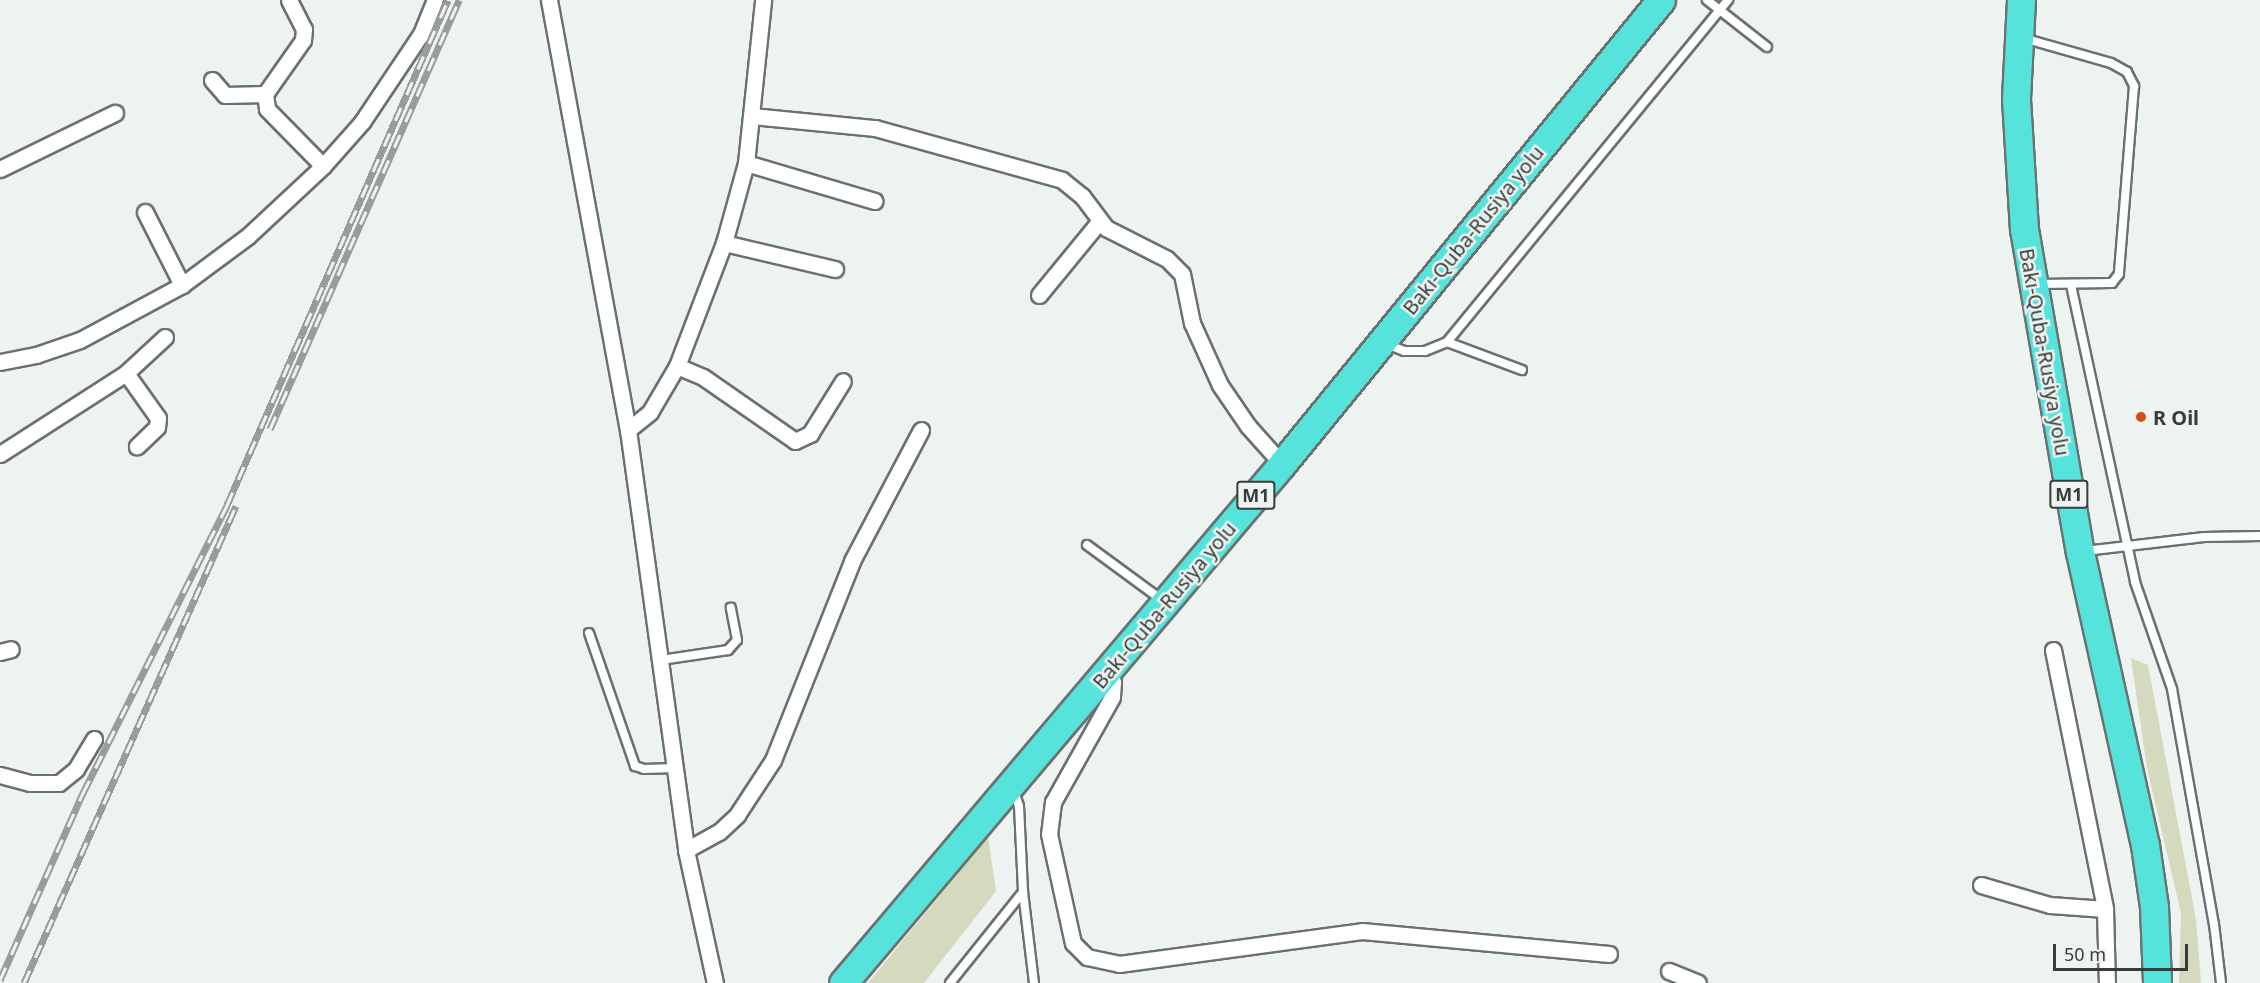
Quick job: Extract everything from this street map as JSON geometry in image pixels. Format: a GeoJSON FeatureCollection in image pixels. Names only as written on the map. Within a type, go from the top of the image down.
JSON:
{"type":"FeatureCollection","features":[{"type":"Feature","properties":{"kind":"highway","name":"Bakı-Quba-Rusiya yolu"},"geometry":{"type":"LineString","coordinates":[[843,983],[1282,464],[1661,0]]}},
{"type":"Feature","properties":{"kind":"highway"},"geometry":{"type":"LineString","coordinates":[[2016,0],[2018,37]]}},
{"type":"Feature","properties":{"kind":"highway","name":"Bakı-Quba-Rusiya yolu"},"geometry":{"type":"LineString","coordinates":[[2021,0],[2016,99],[2024,229],[2080,552],[2145,845],[2154,907],[2157,983]]}},
{"type":"Feature","properties":{"kind":"street"},"geometry":{"type":"LineString","coordinates":[[265,94],[303,40],[304,29],[290,0]]}},
{"type":"Feature","properties":{"kind":"street"},"geometry":{"type":"LineString","coordinates":[[0,362],[36,355],[80,340],[182,285],[248,236],[323,166],[390,86],[421,34],[435,0]]}},
{"type":"Feature","properties":{"kind":"street"},"geometry":{"type":"LineString","coordinates":[[628,430],[650,412],[677,366],[724,243],[746,163],[763,0]]}},
{"type":"Feature","properties":{"kind":"street"},"geometry":{"type":"LineString","coordinates":[[550,6],[628,430],[686,850],[715,983]]}},
{"type":"Feature","properties":{"kind":"street"},"geometry":{"type":"LineString","coordinates":[[212,80],[225,95],[265,94]]}},
{"type":"Feature","properties":{"kind":"street"},"geometry":{"type":"LineString","coordinates":[[265,94],[275,121],[323,166]]}},
{"type":"Feature","properties":{"kind":"street"},"geometry":{"type":"LineString","coordinates":[[0,169],[115,112]]}},
{"type":"Feature","properties":{"kind":"street"},"geometry":{"type":"LineString","coordinates":[[752,116],[875,128],[1062,180],[1082,196],[1099,222],[1167,259],[1182,274],[1192,323],[1220,385],[1242,418],[1282,464]]}},
{"type":"Feature","properties":{"kind":"street"},"geometry":{"type":"LineString","coordinates":[[746,163],[874,201]]}},
{"type":"Feature","properties":{"kind":"street"},"geometry":{"type":"LineString","coordinates":[[145,212],[182,285]]}},
{"type":"Feature","properties":{"kind":"street"},"geometry":{"type":"LineString","coordinates":[[1039,295],[1099,222]]}},
{"type":"Feature","properties":{"kind":"street"},"geometry":{"type":"LineString","coordinates":[[724,243],[836,269]]}},
{"type":"Feature","properties":{"kind":"street"},"geometry":{"type":"LineString","coordinates":[[0,454],[126,373],[165,337]]}},
{"type":"Feature","properties":{"kind":"street"},"geometry":{"type":"LineString","coordinates":[[677,366],[702,377],[795,441],[810,434],[843,381]]}},
{"type":"Feature","properties":{"kind":"street"},"geometry":{"type":"LineString","coordinates":[[126,373],[158,418],[157,427],[137,446]]}},
{"type":"Feature","properties":{"kind":"street"},"geometry":{"type":"LineString","coordinates":[[686,850],[719,832],[737,815],[773,760],[852,561],[921,430]]}},
{"type":"Feature","properties":{"kind":"street"},"geometry":{"type":"LineString","coordinates":[[2053,650],[2105,909],[2107,983]]}},
{"type":"Feature","properties":{"kind":"street"},"geometry":{"type":"LineString","coordinates":[[1108,672],[1113,682],[1112,697],[1053,802],[1049,834],[1073,943],[1087,957],[1119,964],[1362,931],[1609,954]]}},
{"type":"Feature","properties":{"kind":"street"},"geometry":{"type":"LineString","coordinates":[[0,775],[30,783],[59,783],[76,769],[94,738]]}},
{"type":"Feature","properties":{"kind":"street"},"geometry":{"type":"LineString","coordinates":[[1981,885],[2050,905],[2105,909]]}},
{"type":"Feature","properties":{"kind":"street"},"geometry":{"type":"LineString","coordinates":[[1669,971],[1698,983]]}},
{"type":"Feature","properties":{"kind":"lane"},"geometry":{"type":"LineString","coordinates":[[1707,0],[1767,47]]}},
{"type":"Feature","properties":{"kind":"lane"},"geometry":{"type":"LineString","coordinates":[[1382,342],[1404,351],[1425,351],[1447,342],[1728,0]]}},
{"type":"Feature","properties":{"kind":"lane"},"geometry":{"type":"LineString","coordinates":[[2018,37],[2111,63],[2127,72],[2133,86],[2119,274],[2112,283],[2071,285],[2032,283]]}},
{"type":"Feature","properties":{"kind":"lane"},"geometry":{"type":"LineString","coordinates":[[2071,285],[2126,545],[2172,689],[2214,924],[2221,983]]}},
{"type":"Feature","properties":{"kind":"lane"},"geometry":{"type":"LineString","coordinates":[[1447,342],[1522,370]]}},
{"type":"Feature","properties":{"kind":"lane"},"geometry":{"type":"LineString","coordinates":[[2080,552],[2126,545],[2260,536]]}},
{"type":"Feature","properties":{"kind":"lane"},"geometry":{"type":"LineString","coordinates":[[1087,546],[1166,603]]}},
{"type":"Feature","properties":{"kind":"lane"},"geometry":{"type":"LineString","coordinates":[[661,660],[728,650],[737,640],[731,608]]}},
{"type":"Feature","properties":{"kind":"lane"},"geometry":{"type":"LineString","coordinates":[[590,633],[635,766],[644,769],[675,768]]}},
{"type":"Feature","properties":{"kind":"lane"},"geometry":{"type":"LineString","coordinates":[[1012,785],[1019,806],[1023,891],[1034,983]]}},
{"type":"Feature","properties":{"kind":"lane"},"geometry":{"type":"LineString","coordinates":[[950,983],[1023,891]]}},
{"type":"Feature","properties":{"kind":"green space"},"geometry":{"type":"Polygon","coordinates":[[[2131,658],[2148,665],[2196,919],[2201,983],[2179,983],[2181,913],[2147,768],[2131,658]]]}},
{"type":"Feature","properties":{"kind":"green space"},"geometry":{"type":"Polygon","coordinates":[[[988,837],[996,891],[924,983],[868,983],[988,837]]]}},
{"type":"Feature","properties":{"kind":"railway"},"geometry":{"type":"LineString","coordinates":[[0,980],[83,793],[227,505],[448,0]]}},
{"type":"Feature","properties":{"kind":"railway"},"geometry":{"type":"LineString","coordinates":[[270,429],[459,0]]}},
{"type":"Feature","properties":{"kind":"railway"},"geometry":{"type":"LineString","coordinates":[[24,983],[236,506]]}},
{"type":"Feature","properties":{"kind":"place","name":"R Oil"},"geometry":{"type":"Point","coordinates":[2141,417]}}]}
